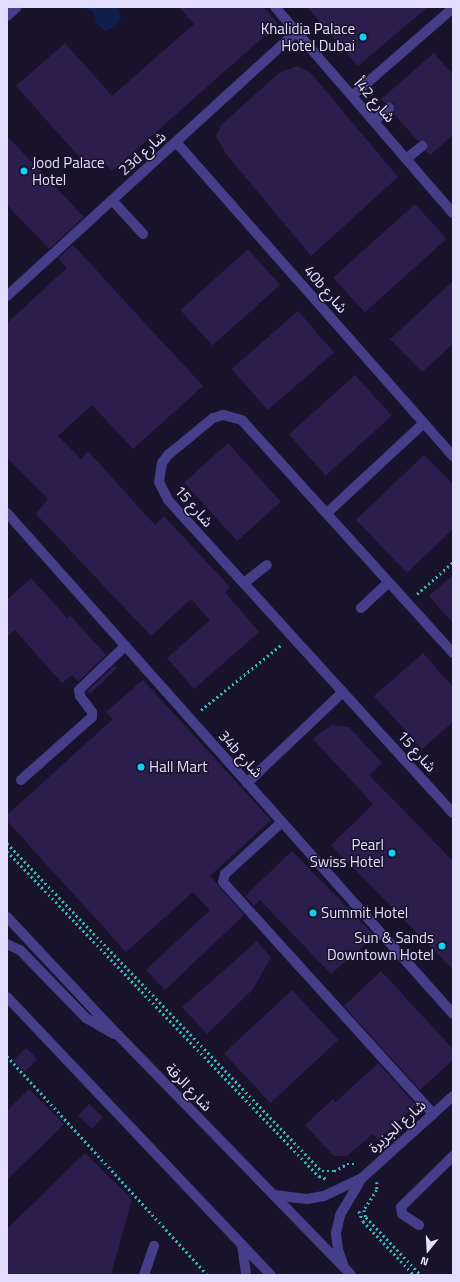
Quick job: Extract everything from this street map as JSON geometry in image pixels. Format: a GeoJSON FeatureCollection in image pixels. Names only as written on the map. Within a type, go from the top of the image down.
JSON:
{"type":"FeatureCollection","features":[{"type":"Feature","properties":{"kind":"street"},"geometry":{"type":"LineString","coordinates":[[7,16],[17,7]]}},
{"type":"Feature","properties":{"kind":"street","name":"شارع 42أ"},"geometry":{"type":"LineString","coordinates":[[275,7],[453,213]]}},
{"type":"Feature","properties":{"kind":"street"},"geometry":{"type":"LineString","coordinates":[[352,96],[453,8]]}},
{"type":"Feature","properties":{"kind":"street","name":"23d شارع"},"geometry":{"type":"LineString","coordinates":[[7,296],[296,32]]}},
{"type":"Feature","properties":{"kind":"street"},"geometry":{"type":"LineString","coordinates":[[374,121],[389,108]]}},
{"type":"Feature","properties":{"kind":"street","name":"40b شارع"},"geometry":{"type":"LineString","coordinates":[[176,142],[453,456]]}},
{"type":"Feature","properties":{"kind":"street"},"geometry":{"type":"LineString","coordinates":[[406,159],[422,146]]}},
{"type":"Feature","properties":{"kind":"street"},"geometry":{"type":"LineString","coordinates":[[112,200],[143,234]]}},
{"type":"Feature","properties":{"kind":"street","name":"شارع 15"},"geometry":{"type":"LineString","coordinates":[[453,653],[242,420],[222,415],[205,423],[168,455],[162,463],[159,482],[168,500],[453,812]]}},
{"type":"Feature","properties":{"kind":"street"},"geometry":{"type":"LineString","coordinates":[[327,513],[424,423]]}},
{"type":"Feature","properties":{"kind":"street","name":"34b شارع"},"geometry":{"type":"LineString","coordinates":[[7,513],[453,1014]]}},
{"type":"Feature","properties":{"kind":"street"},"geometry":{"type":"LineString","coordinates":[[244,583],[267,564]]}},
{"type":"Feature","properties":{"kind":"street"},"geometry":{"type":"LineString","coordinates":[[361,608],[389,582]]}},
{"type":"Feature","properties":{"kind":"street"},"geometry":{"type":"LineString","coordinates":[[21,780],[92,717],[92,712],[80,696],[79,690],[125,646]]}},
{"type":"Feature","properties":{"kind":"street"},"geometry":{"type":"LineString","coordinates":[[247,783],[343,692]]}},
{"type":"Feature","properties":{"kind":"street"},"geometry":{"type":"LineString","coordinates":[[282,822],[225,874],[223,882],[433,1114]]}},
{"type":"Feature","properties":{"kind":"street","name":"شارع الرقة"},"geometry":{"type":"LineString","coordinates":[[7,917],[118,1035],[351,1275]]}},
{"type":"Feature","properties":{"kind":"street"},"geometry":{"type":"LineString","coordinates":[[7,944],[20,950],[86,1018],[118,1035]]}},
{"type":"Feature","properties":{"kind":"street"},"geometry":{"type":"LineString","coordinates":[[7,998],[271,1275]]}},
{"type":"Feature","properties":{"kind":"street","name":"شارع الجزيرة"},"geometry":{"type":"LineString","coordinates":[[274,1195],[307,1199],[324,1196],[365,1175],[453,1098]]}},
{"type":"Feature","properties":{"kind":"street"},"geometry":{"type":"LineString","coordinates":[[419,1225],[402,1214],[401,1207],[453,1156]]}},
{"type":"Feature","properties":{"kind":"street","name":"شارع الجزيرة"},"geometry":{"type":"LineString","coordinates":[[344,1267],[338,1250],[336,1233],[340,1215],[365,1175]]}},
{"type":"Feature","properties":{"kind":"street"},"geometry":{"type":"LineString","coordinates":[[242,1245],[246,1275]]}},
{"type":"Feature","properties":{"kind":"street"},"geometry":{"type":"LineString","coordinates":[[144,1275],[154,1246]]}},
{"type":"Feature","properties":{"kind":"path"},"geometry":{"type":"LineString","coordinates":[[408,602],[453,562]]}},
{"type":"Feature","properties":{"kind":"path"},"geometry":{"type":"LineString","coordinates":[[190,719],[292,636]]}},
{"type":"Feature","properties":{"kind":"path"},"geometry":{"type":"LineString","coordinates":[[7,843],[322,1171],[334,1171],[347,1164],[355,1164],[365,1175],[372,1187]]}},
{"type":"Feature","properties":{"kind":"path"},"geometry":{"type":"LineString","coordinates":[[7,851],[319,1176],[330,1178]]}},
{"type":"Feature","properties":{"kind":"path"},"geometry":{"type":"LineString","coordinates":[[7,1056],[208,1275]]}},
{"type":"Feature","properties":{"kind":"path"},"geometry":{"type":"LineString","coordinates":[[365,1175],[378,1184],[377,1190],[366,1204],[364,1210],[366,1217],[421,1275]]}},
{"type":"Feature","properties":{"kind":"path"},"geometry":{"type":"LineString","coordinates":[[364,1200],[370,1192]]}},
{"type":"Feature","properties":{"kind":"path"},"geometry":{"type":"LineString","coordinates":[[361,1204],[360,1217],[362,1222],[414,1275]]}},
{"type":"Feature","properties":{"kind":"water"},"geometry":{"type":"Polygon","coordinates":[[[82,7],[118,7],[121,19],[114,27],[105,31],[96,23],[94,12],[82,7]]]}},
{"type":"Feature","properties":{"kind":"building"},"geometry":{"type":"Polygon","coordinates":[[[179,7],[263,7],[278,24],[112,171],[101,159],[90,169],[16,86],[65,43],[112,96],[194,24],[179,7]]]}},
{"type":"Feature","properties":{"kind":"building","name":"Khalidia Palace Hotel Dubai"},"geometry":{"type":"Polygon","coordinates":[[[307,7],[428,7],[358,66],[307,7]]]}},
{"type":"Feature","properties":{"kind":"building"},"geometry":{"type":"Polygon","coordinates":[[[434,53],[453,75],[453,135],[430,155],[426,151],[427,142],[418,141],[393,113],[394,103],[385,103],[381,99],[434,53]]]}},
{"type":"Feature","properties":{"kind":"building"},"geometry":{"type":"Polygon","coordinates":[[[297,66],[311,73],[398,177],[311,256],[226,154],[216,136],[221,125],[279,73],[297,66]]]}},
{"type":"Feature","properties":{"kind":"building","name":"Jood Palace Hotel"},"geometry":{"type":"Polygon","coordinates":[[[7,136],[84,217],[49,249],[7,205],[7,136]]]}},
{"type":"Feature","properties":{"kind":"building"},"geometry":{"type":"Polygon","coordinates":[[[415,204],[446,239],[365,313],[333,278],[415,204]]]}},
{"type":"Feature","properties":{"kind":"building"},"geometry":{"type":"Polygon","coordinates":[[[73,245],[203,386],[133,449],[92,405],[58,436],[81,459],[88,451],[155,525],[164,516],[230,587],[225,592],[259,632],[194,689],[167,658],[210,620],[191,599],[151,636],[36,514],[48,499],[7,458],[7,323],[67,268],[58,258],[73,245]]]}},
{"type":"Feature","properties":{"kind":"building"},"geometry":{"type":"Polygon","coordinates":[[[248,249],[280,285],[212,346],[180,310],[248,249]]]}},
{"type":"Feature","properties":{"kind":"building"},"geometry":{"type":"Polygon","coordinates":[[[453,281],[453,344],[422,372],[390,339],[453,281]]]}},
{"type":"Feature","properties":{"kind":"building"},"geometry":{"type":"Polygon","coordinates":[[[298,311],[334,353],[268,410],[232,369],[298,311]]]}},
{"type":"Feature","properties":{"kind":"building"},"geometry":{"type":"Polygon","coordinates":[[[355,375],[392,416],[326,475],[289,435],[355,375]]]}},
{"type":"Feature","properties":{"kind":"building"},"geometry":{"type":"Polygon","coordinates":[[[228,443],[281,502],[237,541],[184,482],[228,443]]]}},
{"type":"Feature","properties":{"kind":"building"},"geometry":{"type":"Polygon","coordinates":[[[424,455],[453,484],[453,529],[407,573],[356,520],[424,455]]]}},
{"type":"Feature","properties":{"kind":"building"},"geometry":{"type":"Polygon","coordinates":[[[453,575],[453,623],[429,596],[453,575]]]}},
{"type":"Feature","properties":{"kind":"building"},"geometry":{"type":"Polygon","coordinates":[[[31,578],[67,618],[70,615],[106,655],[78,682],[72,675],[62,683],[15,630],[7,637],[7,600],[31,578]]]}},
{"type":"Feature","properties":{"kind":"building"},"geometry":{"type":"Polygon","coordinates":[[[423,653],[453,687],[453,722],[422,749],[374,696],[423,653]]]}},
{"type":"Feature","properties":{"kind":"building"},"geometry":{"type":"Polygon","coordinates":[[[115,665],[117,668],[90,694],[87,691],[115,665]]]}},
{"type":"Feature","properties":{"kind":"building","name":"Hall Mart"},"geometry":{"type":"Polygon","coordinates":[[[143,680],[271,820],[210,876],[244,915],[165,990],[146,970],[210,910],[193,892],[126,952],[7,821],[7,815],[113,719],[106,712],[143,680]]]}},
{"type":"Feature","properties":{"kind":"building"},"geometry":{"type":"Polygon","coordinates":[[[331,725],[349,727],[382,763],[369,775],[453,861],[453,970],[331,845],[373,804],[313,739],[331,725]]]}},
{"type":"Feature","properties":{"kind":"building","name":"Summit Hotel"},"geometry":{"type":"Polygon","coordinates":[[[292,851],[375,936],[331,974],[260,900],[254,906],[245,896],[292,851]]]}},
{"type":"Feature","properties":{"kind":"building"},"geometry":{"type":"Polygon","coordinates":[[[257,941],[271,958],[252,990],[207,1034],[182,1007],[257,941]]]}},
{"type":"Feature","properties":{"kind":"building"},"geometry":{"type":"Polygon","coordinates":[[[381,971],[453,1049],[453,1060],[420,1090],[344,1006],[381,971]]]}},
{"type":"Feature","properties":{"kind":"building"},"geometry":{"type":"Polygon","coordinates":[[[292,990],[338,1040],[270,1103],[224,1053],[292,990]]]}},
{"type":"Feature","properties":{"kind":"building"},"geometry":{"type":"Polygon","coordinates":[[[26,1048],[37,1059],[25,1072],[13,1061],[26,1048]]]}},
{"type":"Feature","properties":{"kind":"building"},"geometry":{"type":"Polygon","coordinates":[[[378,1063],[416,1105],[378,1140],[373,1134],[347,1156],[334,1156],[305,1125],[333,1099],[336,1102],[378,1063]]]}},
{"type":"Feature","properties":{"kind":"building"},"geometry":{"type":"Polygon","coordinates":[[[29,1089],[64,1124],[7,1180],[7,1111],[29,1089]]]}},
{"type":"Feature","properties":{"kind":"building"},"geometry":{"type":"Polygon","coordinates":[[[89,1104],[103,1117],[92,1129],[78,1116],[89,1104]]]}},
{"type":"Feature","properties":{"kind":"building"},"geometry":{"type":"Polygon","coordinates":[[[85,1153],[132,1199],[111,1275],[7,1275],[7,1229],[85,1153]]]}},
{"type":"Feature","properties":{"kind":"place","name":"Khalidia Palace Hotel Dubai"},"geometry":{"type":"Point","coordinates":[363,37]}},
{"type":"Feature","properties":{"kind":"place","name":"Jood Palace Hotel"},"geometry":{"type":"Point","coordinates":[24,171]}},
{"type":"Feature","properties":{"kind":"place","name":"Hall Mart"},"geometry":{"type":"Point","coordinates":[141,767]}},
{"type":"Feature","properties":{"kind":"place","name":"Pearl Swiss Hotel"},"geometry":{"type":"Point","coordinates":[392,853]}},
{"type":"Feature","properties":{"kind":"place","name":"Summit Hotel"},"geometry":{"type":"Point","coordinates":[313,913]}},
{"type":"Feature","properties":{"kind":"place","name":"Sun & Sands Downtown Hotel"},"geometry":{"type":"Point","coordinates":[442,946]}}]}
